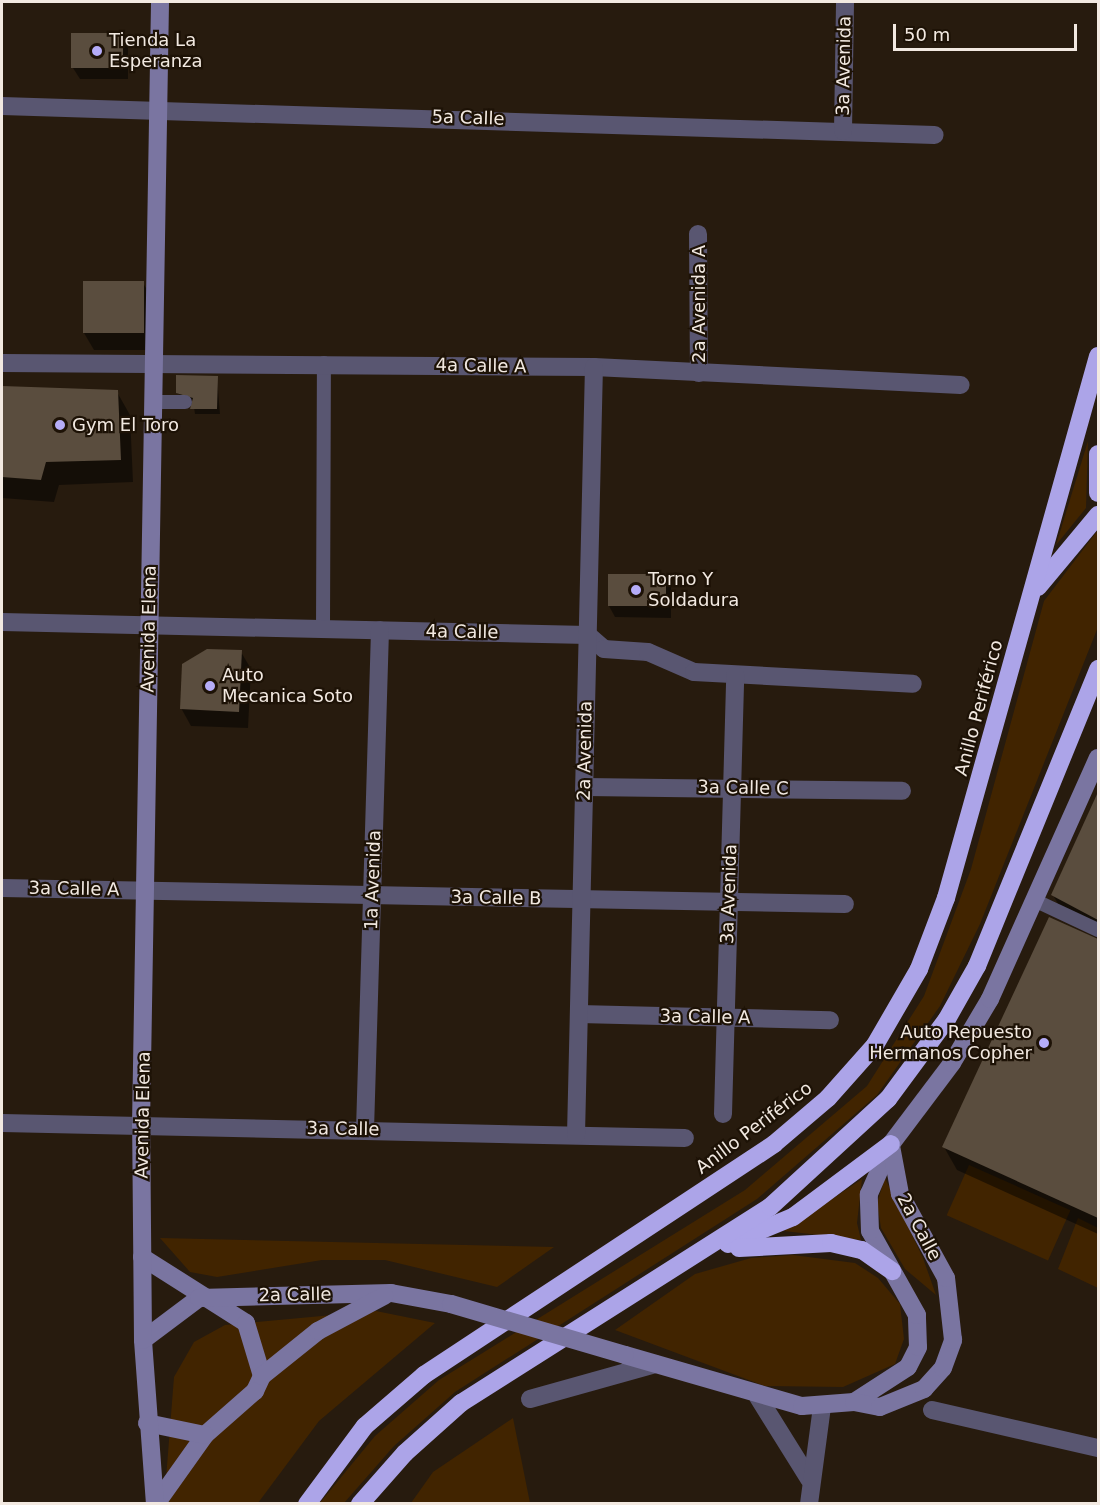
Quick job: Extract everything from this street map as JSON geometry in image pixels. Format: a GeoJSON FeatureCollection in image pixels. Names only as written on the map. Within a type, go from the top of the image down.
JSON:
{"type":"FeatureCollection","features":[{"type":"Feature","properties":{"kind":"highway","name":"Anillo Periférico"},"geometry":{"type":"LineString","coordinates":[[308,1503],[365,1426],[424,1375],[774,1144],[828,1098],[875,1045],[919,969],[946,898],[1098,356]]}},
{"type":"Feature","properties":{"kind":"highway"},"geometry":{"type":"LineString","coordinates":[[1098,454],[1098,493]]}},
{"type":"Feature","properties":{"kind":"highway"},"geometry":{"type":"LineString","coordinates":[[1032,594],[1098,515]]}},
{"type":"Feature","properties":{"kind":"highway"},"geometry":{"type":"LineString","coordinates":[[360,1503],[405,1453],[461,1403],[770,1207],[843,1144],[888,1099],[947,1019],[991,934],[1098,669]]}},
{"type":"Feature","properties":{"kind":"highway"},"geometry":{"type":"LineString","coordinates":[[690,1259],[793,1217],[891,1144]]}},
{"type":"Feature","properties":{"kind":"highway"},"geometry":{"type":"LineString","coordinates":[[690,1259],[766,1244],[815,1242],[862,1250],[892,1270]]}},
{"type":"Feature","properties":{"kind":"main road","name":"Avenida Elena"},"geometry":{"type":"LineString","coordinates":[[155,1503],[147,1423],[143,1340],[141,1125],[147,890],[148,624],[160,2]]}},
{"type":"Feature","properties":{"kind":"main road"},"geometry":{"type":"LineString","coordinates":[[891,1144],[958,1054],[1034,900],[1098,758]]}},
{"type":"Feature","properties":{"kind":"main road","name":"2a Calle"},"geometry":{"type":"LineString","coordinates":[[854,1402],[893,1382],[918,1347],[914,1304],[870,1231],[867,1205],[891,1144]]}},
{"type":"Feature","properties":{"kind":"main road","name":"2a Calle"},"geometry":{"type":"LineString","coordinates":[[199,1298],[391,1293],[452,1305],[655,1364],[758,1397],[822,1406],[854,1402],[880,1407],[924,1389],[943,1368],[953,1340],[946,1278],[900,1194],[891,1144]]}},
{"type":"Feature","properties":{"kind":"main road"},"geometry":{"type":"LineString","coordinates":[[142,1257],[199,1298],[246,1323],[262,1376]]}},
{"type":"Feature","properties":{"kind":"main road","name":"2a Calle"},"geometry":{"type":"LineString","coordinates":[[262,1376],[318,1331],[391,1293]]}},
{"type":"Feature","properties":{"kind":"main road"},"geometry":{"type":"LineString","coordinates":[[143,1340],[199,1298]]}},
{"type":"Feature","properties":{"kind":"main road","name":"Avenida Elena"},"geometry":{"type":"LineString","coordinates":[[155,1503],[205,1434],[255,1391],[262,1376]]}},
{"type":"Feature","properties":{"kind":"main road"},"geometry":{"type":"LineString","coordinates":[[147,1423],[205,1434]]}},
{"type":"Feature","properties":{"kind":"street","name":"3a Avenida"},"geometry":{"type":"LineString","coordinates":[[843,131],[845,2]]}},
{"type":"Feature","properties":{"kind":"street","name":"5a Calle"},"geometry":{"type":"LineString","coordinates":[[2,106],[158,108],[935,135]]}},
{"type":"Feature","properties":{"kind":"street","name":"2a Avenida A"},"geometry":{"type":"LineString","coordinates":[[698,234],[699,373]]}},
{"type":"Feature","properties":{"kind":"street","name":"4a Calle A"},"geometry":{"type":"LineString","coordinates":[[2,363],[154,362],[209,368],[324,363],[594,367],[961,385]]}},
{"type":"Feature","properties":{"kind":"street","name":"2a Avenida"},"geometry":{"type":"LineString","coordinates":[[576,1135],[594,367]]}},
{"type":"Feature","properties":{"kind":"street","name":"4a Calle"},"geometry":{"type":"LineString","coordinates":[[2,622],[588,635],[604,649],[648,652],[686,670],[735,675],[913,684]]}},
{"type":"Feature","properties":{"kind":"street","name":"1a Avenida"},"geometry":{"type":"LineString","coordinates":[[365,1130],[380,630]]}},
{"type":"Feature","properties":{"kind":"street","name":"3a Avenida"},"geometry":{"type":"LineString","coordinates":[[723,1114],[735,675]]}},
{"type":"Feature","properties":{"kind":"street","name":"3a Calle C"},"geometry":{"type":"LineString","coordinates":[[585,787],[902,791]]}},
{"type":"Feature","properties":{"kind":"street","name":"3a Calle A"},"geometry":{"type":"LineString","coordinates":[[2,888],[147,890]]}},
{"type":"Feature","properties":{"kind":"street","name":"3a Calle B"},"geometry":{"type":"LineString","coordinates":[[147,890],[845,904]]}},
{"type":"Feature","properties":{"kind":"street","name":"3a Calle A"},"geometry":{"type":"LineString","coordinates":[[579,1014],[830,1020]]}},
{"type":"Feature","properties":{"kind":"street","name":"3a Calle"},"geometry":{"type":"LineString","coordinates":[[2,1123],[685,1138]]}},
{"type":"Feature","properties":{"kind":"street"},"geometry":{"type":"LineString","coordinates":[[530,1399],[655,1364]]}},
{"type":"Feature","properties":{"kind":"street"},"geometry":{"type":"LineString","coordinates":[[758,1397],[809,1479]]}},
{"type":"Feature","properties":{"kind":"street"},"geometry":{"type":"LineString","coordinates":[[809,1503],[809,1479],[822,1406]]}},
{"type":"Feature","properties":{"kind":"street"},"geometry":{"type":"LineString","coordinates":[[932,1410],[1098,1448]]}},
{"type":"Feature","properties":{"kind":"lane"},"geometry":{"type":"LineString","coordinates":[[323,629],[324,363]]}},
{"type":"Feature","properties":{"kind":"lane"},"geometry":{"type":"LineString","coordinates":[[153,402],[185,402]]}},
{"type":"Feature","properties":{"kind":"lane"},"geometry":{"type":"LineString","coordinates":[[1034,900],[1098,930]]}},
{"type":"Feature","properties":{"kind":"shaded area"},"geometry":{"type":"Polygon","coordinates":[[[1088,441],[1086,508],[1056,545],[1088,441]]]}},
{"type":"Feature","properties":{"kind":"shaded area"},"geometry":{"type":"Polygon","coordinates":[[[1098,530],[1098,627],[980,924],[940,1006],[877,1095],[757,1199],[455,1392],[394,1446],[344,1503],[319,1504],[375,1436],[439,1380],[745,1190],[867,1086],[924,996],[971,869],[1044,601],[1098,530]]]}},
{"type":"Feature","properties":{"kind":"shaded area"},"geometry":{"type":"Polygon","coordinates":[[[969,1165],[1070,1210],[1048,1260],[947,1215],[969,1165]]]}},
{"type":"Feature","properties":{"kind":"shaded area"},"geometry":{"type":"Polygon","coordinates":[[[885,1178],[923,1258],[936,1295],[905,1269],[881,1228],[877,1203],[885,1178]]]}},
{"type":"Feature","properties":{"kind":"shaded area"},"geometry":{"type":"Polygon","coordinates":[[[862,1179],[857,1223],[861,1240],[784,1231],[862,1179]]]}},
{"type":"Feature","properties":{"kind":"shaded area"},"geometry":{"type":"Polygon","coordinates":[[[1078,1218],[1098,1228],[1098,1288],[1058,1269],[1078,1218]]]}},
{"type":"Feature","properties":{"kind":"shaded area"},"geometry":{"type":"Polygon","coordinates":[[[160,1238],[554,1247],[497,1287],[385,1260],[322,1260],[217,1277],[190,1272],[160,1238]]]}},
{"type":"Feature","properties":{"kind":"shaded area"},"geometry":{"type":"Polygon","coordinates":[[[793,1255],[855,1263],[878,1278],[900,1304],[904,1339],[895,1364],[843,1387],[765,1386],[615,1330],[695,1274],[751,1258],[793,1255]]]}},
{"type":"Feature","properties":{"kind":"shaded area"},"geometry":{"type":"Polygon","coordinates":[[[376,1311],[435,1323],[319,1421],[258,1503],[164,1504],[174,1377],[194,1342],[225,1325],[376,1311]]]}},
{"type":"Feature","properties":{"kind":"shaded area"},"geometry":{"type":"Polygon","coordinates":[[[513,1418],[530,1503],[411,1503],[433,1472],[513,1418]]]}},
{"type":"Feature","properties":{"kind":"building","name":"Tienda La Esperanza"},"geometry":{"type":"Polygon","coordinates":[[[71,33],[123,33],[123,68],[71,68],[71,33]]]}},
{"type":"Feature","properties":{"kind":"building"},"geometry":{"type":"Polygon","coordinates":[[[83,281],[144,281],[144,333],[83,333],[83,281]]]}},
{"type":"Feature","properties":{"kind":"building"},"geometry":{"type":"Polygon","coordinates":[[[176,375],[218,376],[217,409],[190,409],[193,398],[176,393],[176,375]]]}},
{"type":"Feature","properties":{"kind":"building","name":"Gym El Toro"},"geometry":{"type":"Polygon","coordinates":[[[2,386],[118,390],[121,460],[46,462],[41,480],[2,477],[2,386]]]}},
{"type":"Feature","properties":{"kind":"building","name":"Torno Y Soldadura"},"geometry":{"type":"Polygon","coordinates":[[[608,574],[666,574],[666,606],[608,606],[608,574]]]}},
{"type":"Feature","properties":{"kind":"building","name":"Auto Mecanica Soto"},"geometry":{"type":"Polygon","coordinates":[[[207,649],[242,650],[239,712],[180,709],[182,664],[207,649]]]}},
{"type":"Feature","properties":{"kind":"building"},"geometry":{"type":"Polygon","coordinates":[[[1098,792],[1098,920],[1051,895],[1098,792]]]}},
{"type":"Feature","properties":{"kind":"building","name":"Auto Repuesto Hermanos Copher"},"geometry":{"type":"Polygon","coordinates":[[[1049,917],[1098,939],[1098,1218],[942,1147],[1049,917]]]}},
{"type":"Feature","properties":{"kind":"place","name":"Tienda La Esperanza"},"geometry":{"type":"Point","coordinates":[97,51]}},
{"type":"Feature","properties":{"kind":"place","name":"Gym El Toro"},"geometry":{"type":"Point","coordinates":[60,425]}},
{"type":"Feature","properties":{"kind":"place","name":"Torno Y Soldadura"},"geometry":{"type":"Point","coordinates":[636,590]}},
{"type":"Feature","properties":{"kind":"place","name":"Auto Mecanica Soto"},"geometry":{"type":"Point","coordinates":[210,686]}},
{"type":"Feature","properties":{"kind":"place","name":"Auto Repuesto Hermanos Copher"},"geometry":{"type":"Point","coordinates":[1044,1043]}}]}
